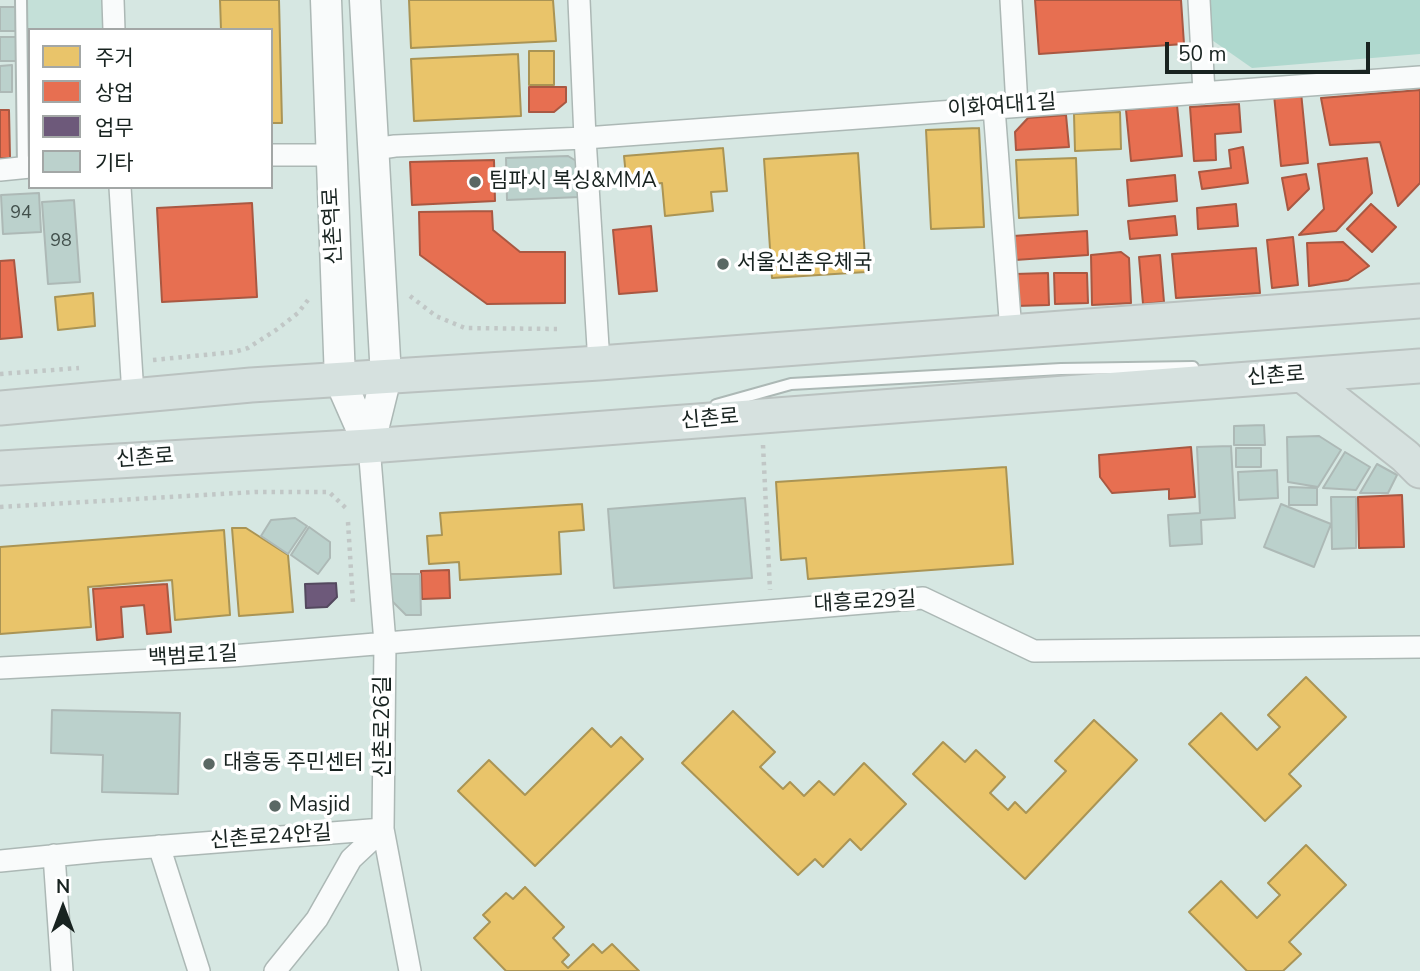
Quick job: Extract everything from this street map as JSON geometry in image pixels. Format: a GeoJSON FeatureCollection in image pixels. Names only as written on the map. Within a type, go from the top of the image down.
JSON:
{"type":"FeatureCollection","features":[{"type":"Feature","properties":{"kind":"main road","name":"신촌역로"},"geometry":{"type":"LineString","coordinates":[[326,0],[340,380],[369,446]]}},
{"type":"Feature","properties":{"kind":"main road"},"geometry":{"type":"LineString","coordinates":[[365,0],[386,377],[369,446]]}},
{"type":"Feature","properties":{"kind":"main road"},"geometry":{"type":"LineString","coordinates":[[0,408],[133,395],[1420,301]]}},
{"type":"Feature","properties":{"kind":"main road","name":"신촌로"},"geometry":{"type":"LineString","coordinates":[[0,468],[369,446],[1420,365]]}},
{"type":"Feature","properties":{"kind":"main road"},"geometry":{"type":"LineString","coordinates":[[1302,375],[1405,456],[1420,471]]}},
{"type":"Feature","properties":{"kind":"street"},"geometry":{"type":"LineString","coordinates":[[113,0],[114,28]]}},
{"type":"Feature","properties":{"kind":"street"},"geometry":{"type":"LineString","coordinates":[[579,0],[584,138],[599,363]]}},
{"type":"Feature","properties":{"kind":"street"},"geometry":{"type":"LineString","coordinates":[[1011,0],[1017,106]]}},
{"type":"Feature","properties":{"kind":"street"},"geometry":{"type":"LineString","coordinates":[[1199,0],[1204,93]]}},
{"type":"Feature","properties":{"kind":"street","name":"이화여대1길"},"geometry":{"type":"LineString","coordinates":[[373,149],[584,138],[1420,77]]}},
{"type":"Feature","properties":{"kind":"street"},"geometry":{"type":"LineString","coordinates":[[994,108],[1011,332]]}},
{"type":"Feature","properties":{"kind":"street"},"geometry":{"type":"LineString","coordinates":[[273,155],[330,155]]}},
{"type":"Feature","properties":{"kind":"street"},"geometry":{"type":"LineString","coordinates":[[0,170],[26,168]]}},
{"type":"Feature","properties":{"kind":"street"},"geometry":{"type":"LineString","coordinates":[[120,189],[133,395]]}},
{"type":"Feature","properties":{"kind":"street","name":"신촌로26길"},"geometry":{"type":"LineString","coordinates":[[369,446],[385,643],[383,830],[410,971]]}},
{"type":"Feature","properties":{"kind":"street","name":"대흥로29길"},"geometry":{"type":"LineString","coordinates":[[385,643],[923,598],[1034,650],[1420,647]]}},
{"type":"Feature","properties":{"kind":"street","name":"백범로1길"},"geometry":{"type":"LineString","coordinates":[[0,668],[232,656],[385,643]]}},
{"type":"Feature","properties":{"kind":"street"},"geometry":{"type":"LineString","coordinates":[[275,971],[317,919],[351,859],[383,830]]}},
{"type":"Feature","properties":{"kind":"street","name":"신촌로24안길"},"geometry":{"type":"LineString","coordinates":[[0,861],[159,846],[383,830]]}},
{"type":"Feature","properties":{"kind":"street"},"geometry":{"type":"LineString","coordinates":[[159,846],[199,971]]}},
{"type":"Feature","properties":{"kind":"street"},"geometry":{"type":"LineString","coordinates":[[54,855],[62,971]]}},
{"type":"Feature","properties":{"kind":"lane"},"geometry":{"type":"LineString","coordinates":[[20,0],[26,168]]}},
{"type":"Feature","properties":{"kind":"lane"},"geometry":{"type":"LineString","coordinates":[[1254,367],[1420,365]]}},
{"type":"Feature","properties":{"kind":"lane"},"geometry":{"type":"LineString","coordinates":[[646,425],[791,384],[1060,369],[1199,367]]}},
{"type":"Feature","properties":{"kind":"path"},"geometry":{"type":"LineString","coordinates":[[400,288],[436,316],[464,328],[557,329]]}},
{"type":"Feature","properties":{"kind":"path"},"geometry":{"type":"LineString","coordinates":[[152,360],[234,352],[248,348],[298,313],[309,298]]}},
{"type":"Feature","properties":{"kind":"path"},"geometry":{"type":"LineString","coordinates":[[0,374],[81,368]]}},
{"type":"Feature","properties":{"kind":"path"},"geometry":{"type":"LineString","coordinates":[[761,416],[771,609]]}},
{"type":"Feature","properties":{"kind":"path"},"geometry":{"type":"LineString","coordinates":[[0,507],[256,492],[329,492],[347,508],[353,603]]}},
{"type":"Feature","properties":{"kind":"shaded area"},"geometry":{"type":"Polygon","coordinates":[[[28,0],[104,0],[104,28],[28,28],[28,0]]]}},
{"type":"Feature","properties":{"kind":"shaded area"},"geometry":{"type":"Polygon","coordinates":[[[1207,0],[1420,0],[1420,54],[1252,68],[1209,38],[1207,0]]]}},
{"type":"Feature","properties":{"kind":"building: 주거"},"geometry":{"type":"Polygon","coordinates":[[[220,0],[279,0],[282,123],[273,123],[273,28],[221,28],[220,0]]]}},
{"type":"Feature","properties":{"kind":"building: 주거"},"geometry":{"type":"Polygon","coordinates":[[[409,0],[553,0],[556,41],[411,48],[409,0]]]}},
{"type":"Feature","properties":{"kind":"building: 주거"},"geometry":{"type":"Polygon","coordinates":[[[529,51],[554,51],[554,85],[529,85],[529,51]]]}},
{"type":"Feature","properties":{"kind":"building: 주거"},"geometry":{"type":"Polygon","coordinates":[[[518,54],[521,116],[414,121],[411,59],[518,54]]]}},
{"type":"Feature","properties":{"kind":"building: 주거"},"geometry":{"type":"Polygon","coordinates":[[[1120,112],[1121,149],[1075,151],[1074,114],[1120,112]]]}},
{"type":"Feature","properties":{"kind":"building: 주거"},"geometry":{"type":"Polygon","coordinates":[[[979,128],[984,227],[931,229],[926,130],[979,128]]]}},
{"type":"Feature","properties":{"kind":"building: 주거"},"geometry":{"type":"Polygon","coordinates":[[[723,148],[727,191],[711,192],[713,211],[665,216],[662,183],[627,186],[624,156],[723,148]]]}},
{"type":"Feature","properties":{"kind":"building: 주거"},"geometry":{"type":"Polygon","coordinates":[[[858,153],[866,272],[772,278],[764,159],[858,153]]]}},
{"type":"Feature","properties":{"kind":"building: 주거"},"geometry":{"type":"Polygon","coordinates":[[[1076,158],[1078,215],[1019,218],[1016,160],[1076,158]]]}},
{"type":"Feature","properties":{"kind":"building: 주거"},"geometry":{"type":"Polygon","coordinates":[[[93,293],[95,326],[58,330],[55,297],[93,293]]]}},
{"type":"Feature","properties":{"kind":"building: 주거"},"geometry":{"type":"Polygon","coordinates":[[[1006,467],[1013,564],[808,579],[806,558],[781,560],[776,482],[1006,467]]]}},
{"type":"Feature","properties":{"kind":"building: 주거"},"geometry":{"type":"Polygon","coordinates":[[[582,504],[584,530],[559,532],[561,574],[460,580],[459,562],[429,564],[427,536],[442,535],[440,513],[582,504]]]}},
{"type":"Feature","properties":{"kind":"building: 주거"},"geometry":{"type":"Polygon","coordinates":[[[232,528],[246,528],[288,555],[293,612],[239,616],[232,528]]]}},
{"type":"Feature","properties":{"kind":"building: 주거"},"geometry":{"type":"Polygon","coordinates":[[[224,530],[230,615],[175,620],[172,580],[88,587],[91,627],[0,634],[0,547],[224,530]]]}},
{"type":"Feature","properties":{"kind":"building: 주거"},"geometry":{"type":"Polygon","coordinates":[[[1306,677],[1346,717],[1289,774],[1301,786],[1265,821],[1189,744],[1221,713],[1257,750],[1280,727],[1268,715],[1306,677]]]}},
{"type":"Feature","properties":{"kind":"building: 주거"},"geometry":{"type":"Polygon","coordinates":[[[733,711],[775,752],[760,767],[783,789],[790,782],[804,796],[819,781],[834,795],[864,763],[906,804],[861,850],[850,839],[823,867],[815,859],[798,875],[682,763],[733,711]]]}},
{"type":"Feature","properties":{"kind":"building: 주거"},"geometry":{"type":"Polygon","coordinates":[[[1094,720],[1137,760],[1025,879],[913,774],[943,742],[965,762],[976,750],[1005,777],[990,793],[1008,810],[1015,802],[1026,813],[1066,771],[1055,761],[1094,720]]]}},
{"type":"Feature","properties":{"kind":"building: 주거"},"geometry":{"type":"Polygon","coordinates":[[[592,728],[611,747],[621,737],[643,759],[535,866],[458,791],[489,760],[525,795],[592,728]]]}},
{"type":"Feature","properties":{"kind":"building: 주거"},"geometry":{"type":"Polygon","coordinates":[[[1306,845],[1346,885],[1289,942],[1301,954],[1283,971],[1247,971],[1189,912],[1221,881],[1257,918],[1280,895],[1268,883],[1306,845]]]}},
{"type":"Feature","properties":{"kind":"building: 주거"},"geometry":{"type":"Polygon","coordinates":[[[525,887],[564,927],[553,938],[569,955],[562,962],[568,968],[593,944],[602,953],[612,944],[639,971],[506,971],[474,938],[490,922],[483,915],[506,893],[513,899],[525,887]]]}},
{"type":"Feature","properties":{"kind":"building: 상업"},"geometry":{"type":"Polygon","coordinates":[[[1035,0],[1181,0],[1184,44],[1039,54],[1035,0]]]}},
{"type":"Feature","properties":{"kind":"building: 상업"},"geometry":{"type":"Polygon","coordinates":[[[529,87],[566,87],[566,102],[554,112],[529,112],[529,87]]]}},
{"type":"Feature","properties":{"kind":"building: 상업"},"geometry":{"type":"Polygon","coordinates":[[[1420,90],[1420,183],[1398,206],[1380,142],[1330,145],[1321,98],[1420,90]]]}},
{"type":"Feature","properties":{"kind":"building: 상업"},"geometry":{"type":"Polygon","coordinates":[[[1301,92],[1308,163],[1281,166],[1274,95],[1301,92]]]}},
{"type":"Feature","properties":{"kind":"building: 상업"},"geometry":{"type":"Polygon","coordinates":[[[1239,104],[1241,132],[1215,134],[1216,160],[1194,161],[1190,107],[1239,104]]]}},
{"type":"Feature","properties":{"kind":"building: 상업"},"geometry":{"type":"Polygon","coordinates":[[[1177,105],[1182,156],[1131,161],[1126,110],[1177,105]]]}},
{"type":"Feature","properties":{"kind":"building: 상업"},"geometry":{"type":"Polygon","coordinates":[[[0,110],[9,110],[10,158],[0,158],[0,110]]]}},
{"type":"Feature","properties":{"kind":"building: 상업"},"geometry":{"type":"Polygon","coordinates":[[[1066,115],[1069,147],[1016,150],[1015,132],[1028,118],[1066,115]]]}},
{"type":"Feature","properties":{"kind":"building: 상업"},"geometry":{"type":"Polygon","coordinates":[[[1243,147],[1248,183],[1202,189],[1199,172],[1231,168],[1229,150],[1243,147]]]}},
{"type":"Feature","properties":{"kind":"building: 상업"},"geometry":{"type":"Polygon","coordinates":[[[1367,158],[1372,193],[1336,231],[1299,235],[1324,209],[1318,164],[1367,158]]]}},
{"type":"Feature","properties":{"kind":"building: 상업"},"geometry":{"type":"Polygon","coordinates":[[[494,160],[495,201],[412,205],[410,162],[494,160]]]}},
{"type":"Feature","properties":{"kind":"building: 상업"},"geometry":{"type":"Polygon","coordinates":[[[1306,174],[1309,189],[1288,210],[1282,178],[1306,174]]]}},
{"type":"Feature","properties":{"kind":"building: 상업"},"geometry":{"type":"Polygon","coordinates":[[[1175,175],[1177,201],[1129,206],[1127,180],[1175,175]]]}},
{"type":"Feature","properties":{"kind":"building: 상업"},"geometry":{"type":"Polygon","coordinates":[[[252,203],[257,297],[162,302],[157,208],[252,203]]]}},
{"type":"Feature","properties":{"kind":"building: 상업"},"geometry":{"type":"Polygon","coordinates":[[[1236,204],[1238,226],[1198,229],[1197,208],[1236,204]]]}},
{"type":"Feature","properties":{"kind":"building: 상업"},"geometry":{"type":"Polygon","coordinates":[[[1371,204],[1396,227],[1372,252],[1347,229],[1371,204]]]}},
{"type":"Feature","properties":{"kind":"building: 상업"},"geometry":{"type":"Polygon","coordinates":[[[492,211],[493,230],[520,252],[565,252],[565,303],[487,304],[420,255],[419,212],[492,211]]]}},
{"type":"Feature","properties":{"kind":"building: 상업"},"geometry":{"type":"Polygon","coordinates":[[[1175,216],[1177,235],[1130,239],[1128,221],[1175,216]]]}},
{"type":"Feature","properties":{"kind":"building: 상업"},"geometry":{"type":"Polygon","coordinates":[[[651,226],[657,291],[619,294],[613,230],[651,226]]]}},
{"type":"Feature","properties":{"kind":"building: 상업"},"geometry":{"type":"Polygon","coordinates":[[[1087,231],[1088,255],[1015,260],[1013,236],[1087,231]]]}},
{"type":"Feature","properties":{"kind":"building: 상업"},"geometry":{"type":"Polygon","coordinates":[[[1293,237],[1298,285],[1272,288],[1267,240],[1293,237]]]}},
{"type":"Feature","properties":{"kind":"building: 상업"},"geometry":{"type":"Polygon","coordinates":[[[1343,242],[1369,266],[1348,280],[1309,286],[1307,243],[1343,242]]]}},
{"type":"Feature","properties":{"kind":"building: 상업"},"geometry":{"type":"Polygon","coordinates":[[[1256,248],[1260,293],[1176,298],[1172,254],[1256,248]]]}},
{"type":"Feature","properties":{"kind":"building: 상업"},"geometry":{"type":"Polygon","coordinates":[[[1121,252],[1129,258],[1131,303],[1092,305],[1091,255],[1121,252]]]}},
{"type":"Feature","properties":{"kind":"building: 상업"},"geometry":{"type":"Polygon","coordinates":[[[1160,255],[1164,302],[1143,304],[1139,257],[1160,255]]]}},
{"type":"Feature","properties":{"kind":"building: 상업"},"geometry":{"type":"Polygon","coordinates":[[[14,260],[22,337],[0,339],[0,261],[14,260]]]}},
{"type":"Feature","properties":{"kind":"building: 상업"},"geometry":{"type":"Polygon","coordinates":[[[1048,273],[1049,305],[1016,306],[1015,274],[1048,273]]]}},
{"type":"Feature","properties":{"kind":"building: 상업"},"geometry":{"type":"Polygon","coordinates":[[[1054,273],[1087,273],[1088,303],[1055,304],[1054,273]]]}},
{"type":"Feature","properties":{"kind":"building: 상업"},"geometry":{"type":"Polygon","coordinates":[[[1191,447],[1195,497],[1169,499],[1169,489],[1112,493],[1100,477],[1099,455],[1191,447]]]}},
{"type":"Feature","properties":{"kind":"building: 상업"},"geometry":{"type":"Polygon","coordinates":[[[1402,495],[1404,547],[1359,548],[1358,497],[1402,495]]]}},
{"type":"Feature","properties":{"kind":"building: 상업"},"geometry":{"type":"Polygon","coordinates":[[[449,570],[450,598],[422,599],[421,571],[449,570]]]}},
{"type":"Feature","properties":{"kind":"building: 상업"},"geometry":{"type":"Polygon","coordinates":[[[167,584],[171,632],[147,634],[144,605],[121,607],[123,637],[97,640],[93,589],[167,584]]]}},
{"type":"Feature","properties":{"kind":"building: 업무"},"geometry":{"type":"Polygon","coordinates":[[[336,583],[337,597],[327,607],[306,608],[305,584],[336,583]]]}},
{"type":"Feature","properties":{"kind":"building: 기타"},"geometry":{"type":"Polygon","coordinates":[[[0,7],[16,7],[16,31],[0,31],[0,7]]]}},
{"type":"Feature","properties":{"kind":"building: 기타"},"geometry":{"type":"Polygon","coordinates":[[[0,37],[17,37],[17,61],[0,61],[0,37]]]}},
{"type":"Feature","properties":{"kind":"building: 기타"},"geometry":{"type":"Polygon","coordinates":[[[12,65],[12,92],[0,92],[0,66],[12,65]]]}},
{"type":"Feature","properties":{"kind":"building: 기타"},"geometry":{"type":"Polygon","coordinates":[[[568,156],[578,162],[580,197],[507,200],[506,158],[568,156]]]}},
{"type":"Feature","properties":{"kind":"building: 기타"},"geometry":{"type":"Polygon","coordinates":[[[39,193],[41,232],[3,234],[1,195],[39,193]]]}},
{"type":"Feature","properties":{"kind":"building: 기타"},"geometry":{"type":"Polygon","coordinates":[[[74,200],[80,282],[48,284],[42,202],[74,200]]]}},
{"type":"Feature","properties":{"kind":"building: 기타"},"geometry":{"type":"Polygon","coordinates":[[[1264,425],[1265,445],[1234,445],[1234,426],[1264,425]]]}},
{"type":"Feature","properties":{"kind":"building: 기타"},"geometry":{"type":"Polygon","coordinates":[[[1319,436],[1341,450],[1318,487],[1288,482],[1287,437],[1319,436]]]}},
{"type":"Feature","properties":{"kind":"building: 기타"},"geometry":{"type":"Polygon","coordinates":[[[1231,446],[1235,518],[1201,520],[1202,544],[1170,546],[1168,515],[1200,513],[1197,447],[1231,446]]]}},
{"type":"Feature","properties":{"kind":"building: 기타"},"geometry":{"type":"Polygon","coordinates":[[[1236,448],[1261,448],[1261,467],[1236,467],[1236,448]]]}},
{"type":"Feature","properties":{"kind":"building: 기타"},"geometry":{"type":"Polygon","coordinates":[[[1345,452],[1370,467],[1356,490],[1323,488],[1345,452]]]}},
{"type":"Feature","properties":{"kind":"building: 기타"},"geometry":{"type":"Polygon","coordinates":[[[1377,464],[1397,475],[1388,493],[1360,493],[1377,464]]]}},
{"type":"Feature","properties":{"kind":"building: 기타"},"geometry":{"type":"Polygon","coordinates":[[[1277,470],[1278,498],[1239,500],[1238,472],[1277,470]]]}},
{"type":"Feature","properties":{"kind":"building: 기타"},"geometry":{"type":"Polygon","coordinates":[[[1289,487],[1317,488],[1317,505],[1289,505],[1289,487]]]}},
{"type":"Feature","properties":{"kind":"building: 기타"},"geometry":{"type":"Polygon","coordinates":[[[1331,497],[1356,497],[1356,548],[1332,549],[1331,497]]]}},
{"type":"Feature","properties":{"kind":"building: 기타"},"geometry":{"type":"Polygon","coordinates":[[[745,498],[752,578],[614,588],[608,509],[745,498]]]}},
{"type":"Feature","properties":{"kind":"building: 기타"},"geometry":{"type":"Polygon","coordinates":[[[1281,504],[1331,524],[1314,567],[1264,547],[1281,504]]]}},
{"type":"Feature","properties":{"kind":"building: 기타"},"geometry":{"type":"Polygon","coordinates":[[[295,518],[307,526],[288,554],[261,536],[271,520],[295,518]]]}},
{"type":"Feature","properties":{"kind":"building: 기타"},"geometry":{"type":"Polygon","coordinates":[[[309,527],[330,542],[330,558],[318,574],[291,555],[309,527]]]}},
{"type":"Feature","properties":{"kind":"building: 기타"},"geometry":{"type":"Polygon","coordinates":[[[389,574],[420,574],[421,615],[406,615],[389,598],[389,574]]]}},
{"type":"Feature","properties":{"kind":"building: 기타"},"geometry":{"type":"Polygon","coordinates":[[[52,710],[180,713],[178,794],[102,792],[103,755],[51,753],[52,710]]]}},
{"type":"Feature","properties":{"kind":"place","name":"팀파시 복싱&MMA"},"geometry":{"type":"Point","coordinates":[475,182]}},
{"type":"Feature","properties":{"kind":"place","name":"서울신촌우체국"},"geometry":{"type":"Point","coordinates":[723,264]}},
{"type":"Feature","properties":{"kind":"place","name":"대흥동 주민센터"},"geometry":{"type":"Point","coordinates":[209,764]}},
{"type":"Feature","properties":{"kind":"place","name":"Masjid"},"geometry":{"type":"Point","coordinates":[275,806]}}]}
